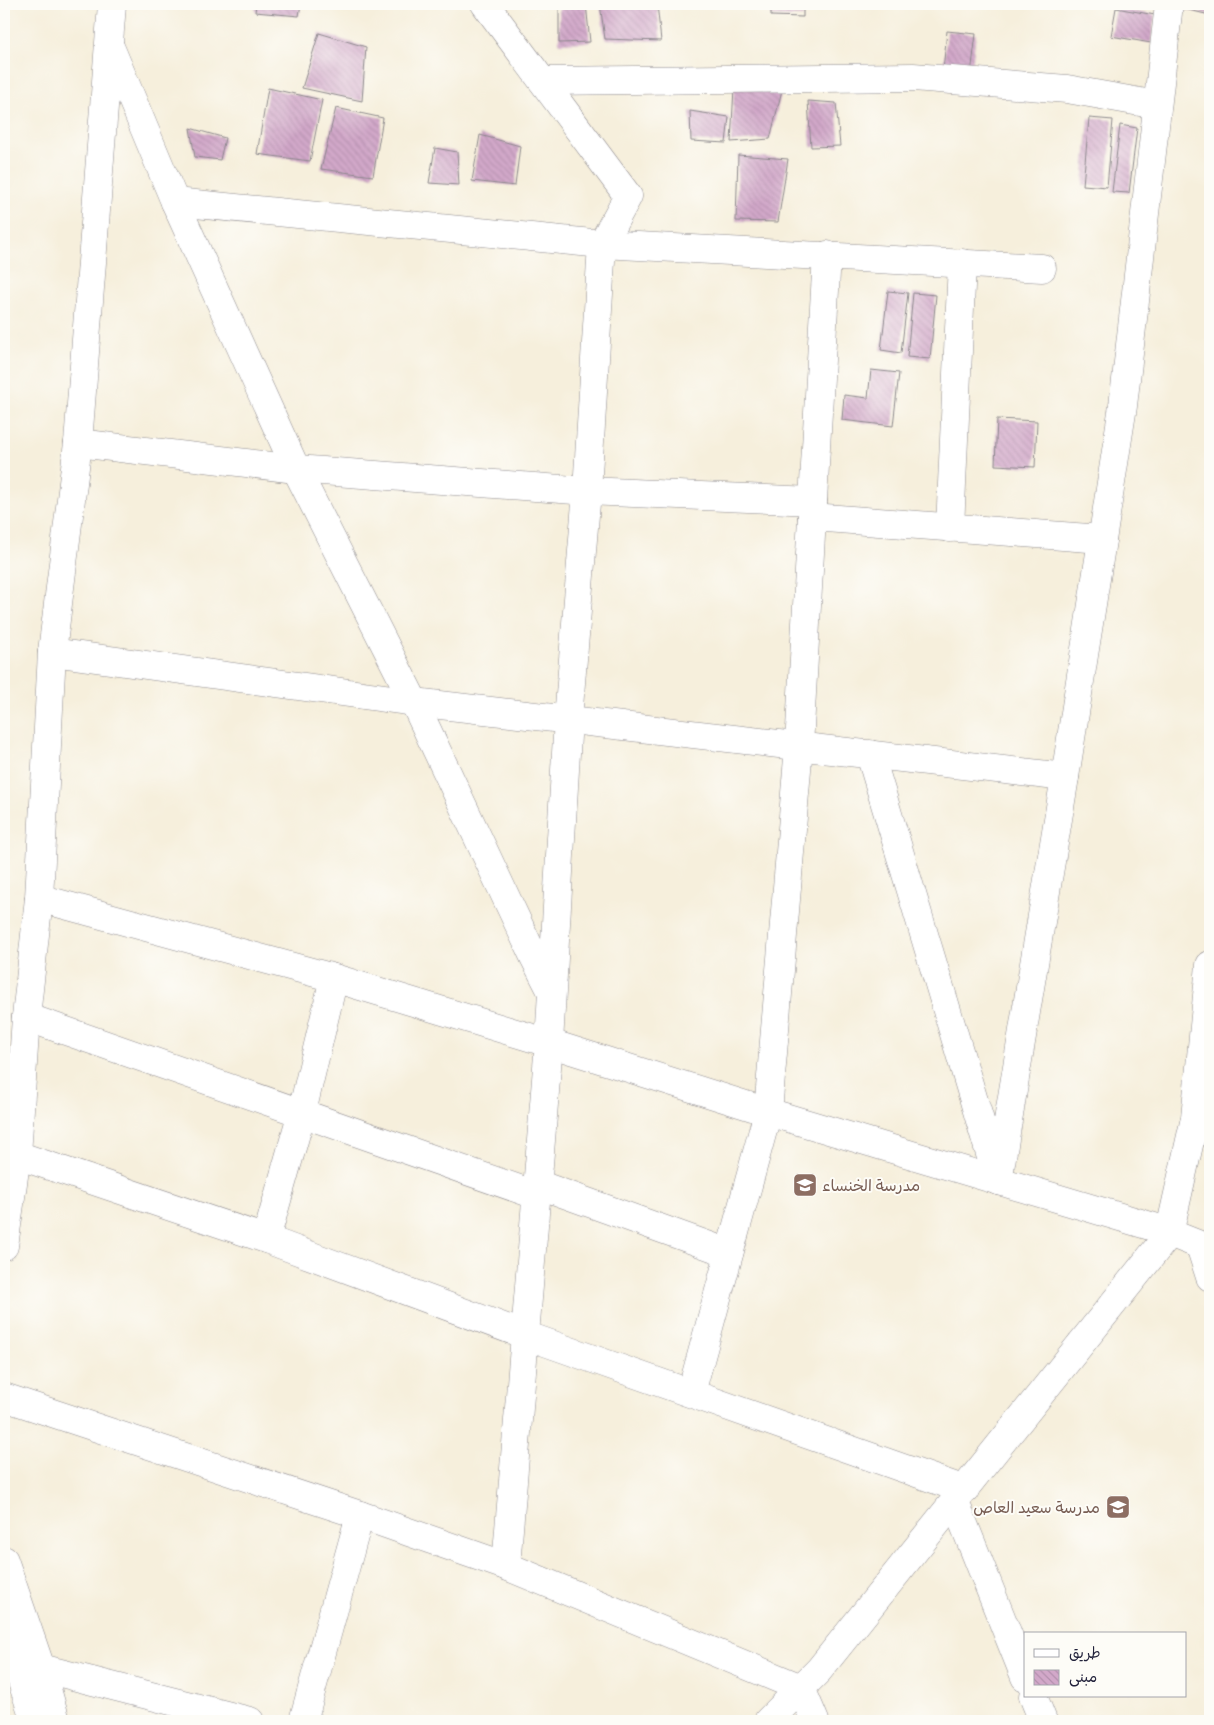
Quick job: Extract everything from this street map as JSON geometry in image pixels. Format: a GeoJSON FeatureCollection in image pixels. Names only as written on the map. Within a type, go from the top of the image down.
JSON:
{"type":"FeatureCollection","features":[{"type":"Feature","properties":{"kind":"street"},"geometry":{"type":"LineString","coordinates":[[4,1246],[17,1155],[26,1017],[39,898],[52,652],[78,443],[112,4]]}},
{"type":"Feature","properties":{"kind":"street"},"geometry":{"type":"LineString","coordinates":[[485,4],[628,196],[602,244],[587,491],[568,719],[549,1043],[506,1566]]}},
{"type":"Feature","properties":{"kind":"street"},"geometry":{"type":"LineString","coordinates":[[998,1181],[1065,777],[1123,406],[1157,106],[1162,5]]}},
{"type":"Feature","properties":{"kind":"street"},"geometry":{"type":"LineString","coordinates":[[109,46],[175,202],[296,469],[414,702],[551,990]]}},
{"type":"Feature","properties":{"kind":"street"},"geometry":{"type":"LineString","coordinates":[[544,81],[913,77],[1067,89],[1157,106]]}},
{"type":"Feature","properties":{"kind":"street"},"geometry":{"type":"LineString","coordinates":[[175,202],[602,244],[1042,268]]}},
{"type":"Feature","properties":{"kind":"street"},"geometry":{"type":"LineString","coordinates":[[691,1394],[768,1112],[799,746],[827,255]]}},
{"type":"Feature","properties":{"kind":"street"},"geometry":{"type":"LineString","coordinates":[[950,528],[962,263]]}},
{"type":"Feature","properties":{"kind":"street"},"geometry":{"type":"LineString","coordinates":[[78,443],[296,469],[812,509],[950,528],[1102,539]]}},
{"type":"Feature","properties":{"kind":"street"},"geometry":{"type":"LineString","coordinates":[[52,652],[414,702],[1065,777]]}},
{"type":"Feature","properties":{"kind":"street"},"geometry":{"type":"LineString","coordinates":[[870,754],[998,1181]]}},
{"type":"Feature","properties":{"kind":"street"},"geometry":{"type":"LineString","coordinates":[[39,898],[334,978],[768,1112],[1157,1228],[1205,1247],[1210,1277]]}},
{"type":"Feature","properties":{"kind":"street"},"geometry":{"type":"LineString","coordinates":[[768,1721],[819,1670],[1169,1234],[1202,1109],[1210,965]]}},
{"type":"Feature","properties":{"kind":"street"},"geometry":{"type":"LineString","coordinates":[[266,1239],[302,1112],[334,978]]}},
{"type":"Feature","properties":{"kind":"street"},"geometry":{"type":"LineString","coordinates":[[26,1017],[302,1112],[729,1253]]}},
{"type":"Feature","properties":{"kind":"street"},"geometry":{"type":"LineString","coordinates":[[17,1155],[266,1239],[691,1394],[960,1496],[1024,1674]]}},
{"type":"Feature","properties":{"kind":"street"},"geometry":{"type":"LineString","coordinates":[[4,1396],[506,1566],[801,1688],[815,1721]]}},
{"type":"Feature","properties":{"kind":"street"},"geometry":{"type":"LineString","coordinates":[[303,1721],[360,1515]]}},
{"type":"Feature","properties":{"kind":"street"},"geometry":{"type":"LineString","coordinates":[[4,1560],[41,1668],[56,1721]]}},
{"type":"Feature","properties":{"kind":"street"},"geometry":{"type":"LineString","coordinates":[[4,1627],[35,1721]]}},
{"type":"Feature","properties":{"kind":"street"},"geometry":{"type":"LineString","coordinates":[[41,1668],[250,1721]]}},
{"type":"Feature","properties":{"kind":"street"},"geometry":{"type":"LineString","coordinates":[[1034,1698],[1043,1721]]}},
{"type":"Feature","properties":{"kind":"building"},"geometry":{"type":"Polygon","coordinates":[[[256,4],[301,4],[299,16],[255,12],[256,4]]]}},
{"type":"Feature","properties":{"kind":"building"},"geometry":{"type":"Polygon","coordinates":[[[559,4],[586,4],[590,42],[559,43],[559,4]]]}},
{"type":"Feature","properties":{"kind":"building"},"geometry":{"type":"Polygon","coordinates":[[[600,4],[657,4],[661,41],[605,39],[600,4]]]}},
{"type":"Feature","properties":{"kind":"building"},"geometry":{"type":"Polygon","coordinates":[[[771,4],[803,4],[803,17],[771,16],[771,4]]]}},
{"type":"Feature","properties":{"kind":"building"},"geometry":{"type":"Polygon","coordinates":[[[1180,4],[1210,4],[1210,15],[1180,8],[1180,4]]]}},
{"type":"Feature","properties":{"kind":"building"},"geometry":{"type":"Polygon","coordinates":[[[1116,8],[1155,15],[1151,43],[1111,36],[1116,8]]]}},
{"type":"Feature","properties":{"kind":"building"},"geometry":{"type":"Polygon","coordinates":[[[947,31],[976,34],[971,74],[943,70],[947,31]]]}},
{"type":"Feature","properties":{"kind":"building"},"geometry":{"type":"Polygon","coordinates":[[[319,33],[366,47],[362,101],[302,88],[319,33]]]}},
{"type":"Feature","properties":{"kind":"building"},"geometry":{"type":"Polygon","coordinates":[[[268,88],[322,100],[310,161],[257,154],[268,88]]]}},
{"type":"Feature","properties":{"kind":"building"},"geometry":{"type":"Polygon","coordinates":[[[734,88],[782,90],[770,139],[731,142],[734,88]]]}},
{"type":"Feature","properties":{"kind":"building"},"geometry":{"type":"Polygon","coordinates":[[[808,101],[836,103],[840,146],[811,147],[808,101]]]}},
{"type":"Feature","properties":{"kind":"building"},"geometry":{"type":"Polygon","coordinates":[[[336,108],[383,118],[373,176],[321,169],[336,108]]]}},
{"type":"Feature","properties":{"kind":"building"},"geometry":{"type":"Polygon","coordinates":[[[690,111],[729,117],[726,143],[691,141],[690,111]]]}},
{"type":"Feature","properties":{"kind":"building"},"geometry":{"type":"Polygon","coordinates":[[[1089,118],[1113,120],[1107,187],[1083,185],[1089,118]]]}},
{"type":"Feature","properties":{"kind":"building"},"geometry":{"type":"Polygon","coordinates":[[[1120,125],[1137,128],[1129,193],[1112,192],[1120,125]]]}},
{"type":"Feature","properties":{"kind":"building"},"geometry":{"type":"Polygon","coordinates":[[[190,128],[225,138],[220,160],[195,157],[190,128]]]}},
{"type":"Feature","properties":{"kind":"building"},"geometry":{"type":"Polygon","coordinates":[[[480,135],[520,146],[515,186],[472,181],[480,135]]]}},
{"type":"Feature","properties":{"kind":"building"},"geometry":{"type":"Polygon","coordinates":[[[435,148],[457,152],[459,185],[429,183],[435,148]]]}},
{"type":"Feature","properties":{"kind":"building"},"geometry":{"type":"Polygon","coordinates":[[[738,155],[788,159],[778,222],[736,221],[738,155]]]}},
{"type":"Feature","properties":{"kind":"building"},"geometry":{"type":"Polygon","coordinates":[[[888,291],[908,293],[901,353],[881,350],[888,291]]]}},
{"type":"Feature","properties":{"kind":"building"},"geometry":{"type":"Polygon","coordinates":[[[913,293],[936,295],[930,359],[907,357],[913,293]]]}},
{"type":"Feature","properties":{"kind":"building"},"geometry":{"type":"Polygon","coordinates":[[[871,370],[899,373],[893,426],[842,420],[844,395],[868,398],[871,370]]]}},
{"type":"Feature","properties":{"kind":"building"},"geometry":{"type":"Polygon","coordinates":[[[997,419],[1037,421],[1035,467],[995,465],[997,419]]]}},
{"type":"Feature","properties":{"kind":"place","name":"مدرسة الخنساء"},"geometry":{"type":"Point","coordinates":[805,1185]}},
{"type":"Feature","properties":{"kind":"place","name":"مدرسة سعيد العاص"},"geometry":{"type":"Point","coordinates":[1118,1507]}}]}
